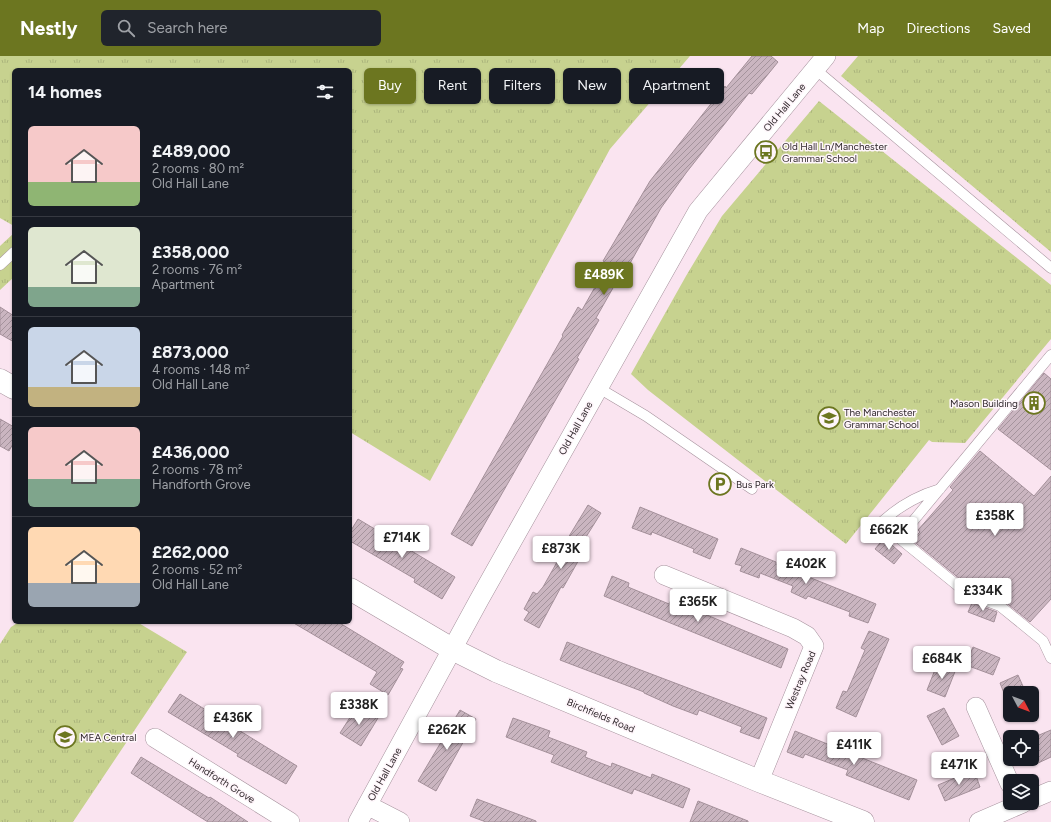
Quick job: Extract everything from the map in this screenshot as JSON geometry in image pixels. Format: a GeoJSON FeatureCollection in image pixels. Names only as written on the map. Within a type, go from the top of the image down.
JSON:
{"type":"FeatureCollection","features":[{"type":"Feature","properties":{"kind":"highway"},"geometry":{"type":"LineString","coordinates":[[0,380],[12,387]]}},
{"type":"Feature","properties":{"kind":"highway","name":"Birchfields Road"},"geometry":{"type":"LineString","coordinates":[[352,590],[452,649],[504,675],[758,781],[863,822]]}},
{"type":"Feature","properties":{"kind":"street","name":"Old Hall Lane"},"geometry":{"type":"LineString","coordinates":[[358,822],[597,388],[698,211],[820,62]]}},
{"type":"Feature","properties":{"kind":"street","name":"Westray Road"},"geometry":{"type":"LineString","coordinates":[[664,575],[793,628],[807,636],[814,646],[758,781]]}},
{"type":"Feature","properties":{"kind":"street"},"geometry":{"type":"LineString","coordinates":[[976,707],[1006,774]]}},
{"type":"Feature","properties":{"kind":"street","name":"Handforth Grove"},"geometry":{"type":"LineString","coordinates":[[155,738],[290,822]]}},
{"type":"Feature","properties":{"kind":"street"},"geometry":{"type":"LineString","coordinates":[[1039,796],[1051,791]]}},
{"type":"Feature","properties":{"kind":"street"},"geometry":{"type":"LineString","coordinates":[[367,805],[400,822]]}},
{"type":"Feature","properties":{"kind":"street"},"geometry":{"type":"LineString","coordinates":[[979,822],[1005,810]]}},
{"type":"Feature","properties":{"kind":"lane"},"geometry":{"type":"LineString","coordinates":[[820,62],[1051,268]]}},
{"type":"Feature","properties":{"kind":"lane"},"geometry":{"type":"LineString","coordinates":[[0,265],[12,254]]}},
{"type":"Feature","properties":{"kind":"lane"},"geometry":{"type":"LineString","coordinates":[[1051,355],[899,538],[968,594],[1000,606],[1043,641],[1051,658]]}},
{"type":"Feature","properties":{"kind":"lane"},"geometry":{"type":"LineString","coordinates":[[597,388],[646,416],[752,489]]}},
{"type":"Feature","properties":{"kind":"lane"},"geometry":{"type":"LineString","coordinates":[[873,532],[885,517],[901,506],[920,495],[940,490]]}},
{"type":"Feature","properties":{"kind":"green space"},"geometry":{"type":"Polygon","coordinates":[[[0,56],[690,56],[680,68],[629,68],[629,104],[649,104],[610,149],[430,481],[352,433],[352,68],[12,68],[12,225],[0,218],[0,56]]]}},
{"type":"Feature","properties":{"kind":"green space"},"geometry":{"type":"Polygon","coordinates":[[[858,56],[1051,56],[1051,252],[841,76],[858,56]]]}},
{"type":"Feature","properties":{"kind":"green space"},"geometry":{"type":"Polygon","coordinates":[[[819,101],[1051,285],[1051,339],[965,443],[932,442],[929,440],[846,544],[648,390],[631,374],[686,276],[722,216],[819,101]]]}},
{"type":"Feature","properties":{"kind":"green space"},"geometry":{"type":"Polygon","coordinates":[[[12,235],[12,279],[0,290],[0,246],[12,235]]]}},
{"type":"Feature","properties":{"kind":"green space","name":"MEA Central"},"geometry":{"type":"Polygon","coordinates":[[[16,624],[140,624],[187,652],[73,822],[0,822],[0,644],[11,627],[16,624]]]}},
{"type":"Feature","properties":{"kind":"building"},"geometry":{"type":"Polygon","coordinates":[[[752,56],[771,56],[778,62],[752,94],[749,93],[686,173],[661,208],[624,274],[622,272],[596,318],[599,320],[577,358],[579,359],[472,546],[451,534],[578,307],[582,310],[608,264],[603,261],[650,181],[711,104],[724,104],[725,86],[726,88],[752,56]]]}},
{"type":"Feature","properties":{"kind":"building"},"geometry":{"type":"Polygon","coordinates":[[[0,307],[12,315],[12,341],[0,334],[0,307]]]}},
{"type":"Feature","properties":{"kind":"building","name":"Mason Building"},"geometry":{"type":"Polygon","coordinates":[[[1044,373],[1051,379],[1051,470],[998,429],[1044,373]]]}},
{"type":"Feature","properties":{"kind":"building"},"geometry":{"type":"Polygon","coordinates":[[[0,419],[12,426],[12,446],[9,451],[0,446],[0,419]]]}},
{"type":"Feature","properties":{"kind":"building"},"geometry":{"type":"Polygon","coordinates":[[[980,451],[1034,496],[1051,476],[1051,599],[1030,622],[1004,601],[971,588],[912,540],[920,532],[918,530],[953,490],[950,487],[980,451]]]}},
{"type":"Feature","properties":{"kind":"building"},"geometry":{"type":"Polygon","coordinates":[[[588,505],[601,513],[576,553],[581,556],[563,588],[561,587],[539,628],[524,620],[529,612],[524,609],[533,592],[537,594],[543,587],[570,539],[568,538],[588,505]]]}},
{"type":"Feature","properties":{"kind":"building"},"geometry":{"type":"Polygon","coordinates":[[[640,507],[718,539],[710,559],[693,552],[694,549],[652,532],[651,535],[632,528],[640,507]]]}},
{"type":"Feature","properties":{"kind":"building"},"geometry":{"type":"Polygon","coordinates":[[[358,519],[455,577],[442,599],[414,582],[415,579],[352,542],[352,529],[358,519]]]}},
{"type":"Feature","properties":{"kind":"building"},"geometry":{"type":"Polygon","coordinates":[[[884,538],[902,554],[894,564],[875,549],[884,538]]]}},
{"type":"Feature","properties":{"kind":"building"},"geometry":{"type":"Polygon","coordinates":[[[741,548],[776,562],[776,564],[876,604],[868,623],[849,616],[850,612],[808,596],[806,599],[791,592],[793,586],[760,573],[759,578],[740,571],[742,566],[735,564],[741,548]]]}},
{"type":"Feature","properties":{"kind":"building"},"geometry":{"type":"Polygon","coordinates":[[[612,576],[629,583],[628,587],[669,604],[671,600],[788,649],[781,668],[604,596],[612,576]]]}},
{"type":"Feature","properties":{"kind":"building"},"geometry":{"type":"Polygon","coordinates":[[[972,603],[997,612],[994,622],[968,612],[972,603]]]}},
{"type":"Feature","properties":{"kind":"building"},"geometry":{"type":"Polygon","coordinates":[[[295,624],[341,624],[404,662],[400,668],[403,669],[388,695],[370,684],[377,672],[295,624]]]}},
{"type":"Feature","properties":{"kind":"building"},"geometry":{"type":"Polygon","coordinates":[[[869,631],[889,639],[856,717],[836,708],[843,691],[847,692],[865,650],[861,648],[869,631]]]}},
{"type":"Feature","properties":{"kind":"building"},"geometry":{"type":"Polygon","coordinates":[[[567,642],[767,718],[759,739],[740,732],[742,727],[699,710],[697,715],[673,706],[644,692],[560,660],[567,642]]]}},
{"type":"Feature","properties":{"kind":"building"},"geometry":{"type":"Polygon","coordinates":[[[973,647],[1000,658],[993,675],[966,665],[973,647]]]}},
{"type":"Feature","properties":{"kind":"building"},"geometry":{"type":"Polygon","coordinates":[[[938,662],[956,669],[945,697],[927,690],[938,662]]]}},
{"type":"Feature","properties":{"kind":"building"},"geometry":{"type":"Polygon","coordinates":[[[1018,675],[1023,686],[1003,686],[1003,690],[1000,683],[1018,675]]]}},
{"type":"Feature","properties":{"kind":"building"},"geometry":{"type":"Polygon","coordinates":[[[180,694],[297,766],[286,784],[237,756],[238,754],[168,712],[180,694]]]}},
{"type":"Feature","properties":{"kind":"building"},"geometry":{"type":"Polygon","coordinates":[[[358,705],[378,718],[361,746],[340,733],[358,705]]]}},
{"type":"Feature","properties":{"kind":"building"},"geometry":{"type":"Polygon","coordinates":[[[944,708],[959,736],[942,745],[927,716],[944,708]]]}},
{"type":"Feature","properties":{"kind":"building"},"geometry":{"type":"Polygon","coordinates":[[[460,710],[476,719],[436,791],[418,781],[460,710]]]}},
{"type":"Feature","properties":{"kind":"building"},"geometry":{"type":"Polygon","coordinates":[[[513,718],[550,731],[548,737],[587,752],[585,757],[611,767],[612,763],[651,778],[652,774],[690,789],[683,808],[634,789],[632,794],[551,762],[554,755],[506,737],[513,718]]]}},
{"type":"Feature","properties":{"kind":"building"},"geometry":{"type":"Polygon","coordinates":[[[1051,730],[1051,757],[1039,763],[1039,735],[1051,730]]]}},
{"type":"Feature","properties":{"kind":"building"},"geometry":{"type":"Polygon","coordinates":[[[795,731],[917,780],[909,800],[846,775],[848,770],[805,754],[803,758],[787,752],[795,731]]]}},
{"type":"Feature","properties":{"kind":"building"},"geometry":{"type":"Polygon","coordinates":[[[141,757],[209,798],[210,797],[248,822],[208,822],[131,773],[141,757]]]}},
{"type":"Feature","properties":{"kind":"building"},"geometry":{"type":"Polygon","coordinates":[[[974,770],[980,787],[945,801],[938,785],[974,770]]]}},
{"type":"Feature","properties":{"kind":"building"},"geometry":{"type":"Polygon","coordinates":[[[477,799],[536,822],[486,822],[470,816],[477,799]]]}},
{"type":"Feature","properties":{"kind":"building"},"geometry":{"type":"Polygon","coordinates":[[[698,801],[748,821],[748,822],[690,822],[698,801]]]}},
{"type":"Feature","properties":{"kind":"place","name":"Old Hall Ln/Manchester Grammar School"},"geometry":{"type":"Point","coordinates":[766,152]}},
{"type":"Feature","properties":{"kind":"place","name":"Mason Building"},"geometry":{"type":"Point","coordinates":[1034,403]}},
{"type":"Feature","properties":{"kind":"place","name":"The Manchester Grammar School"},"geometry":{"type":"Point","coordinates":[829,418]}},
{"type":"Feature","properties":{"kind":"place","name":"Bus Park"},"geometry":{"type":"Point","coordinates":[720,484]}},
{"type":"Feature","properties":{"kind":"place","name":"MEA Central"},"geometry":{"type":"Point","coordinates":[65,737]}}]}
